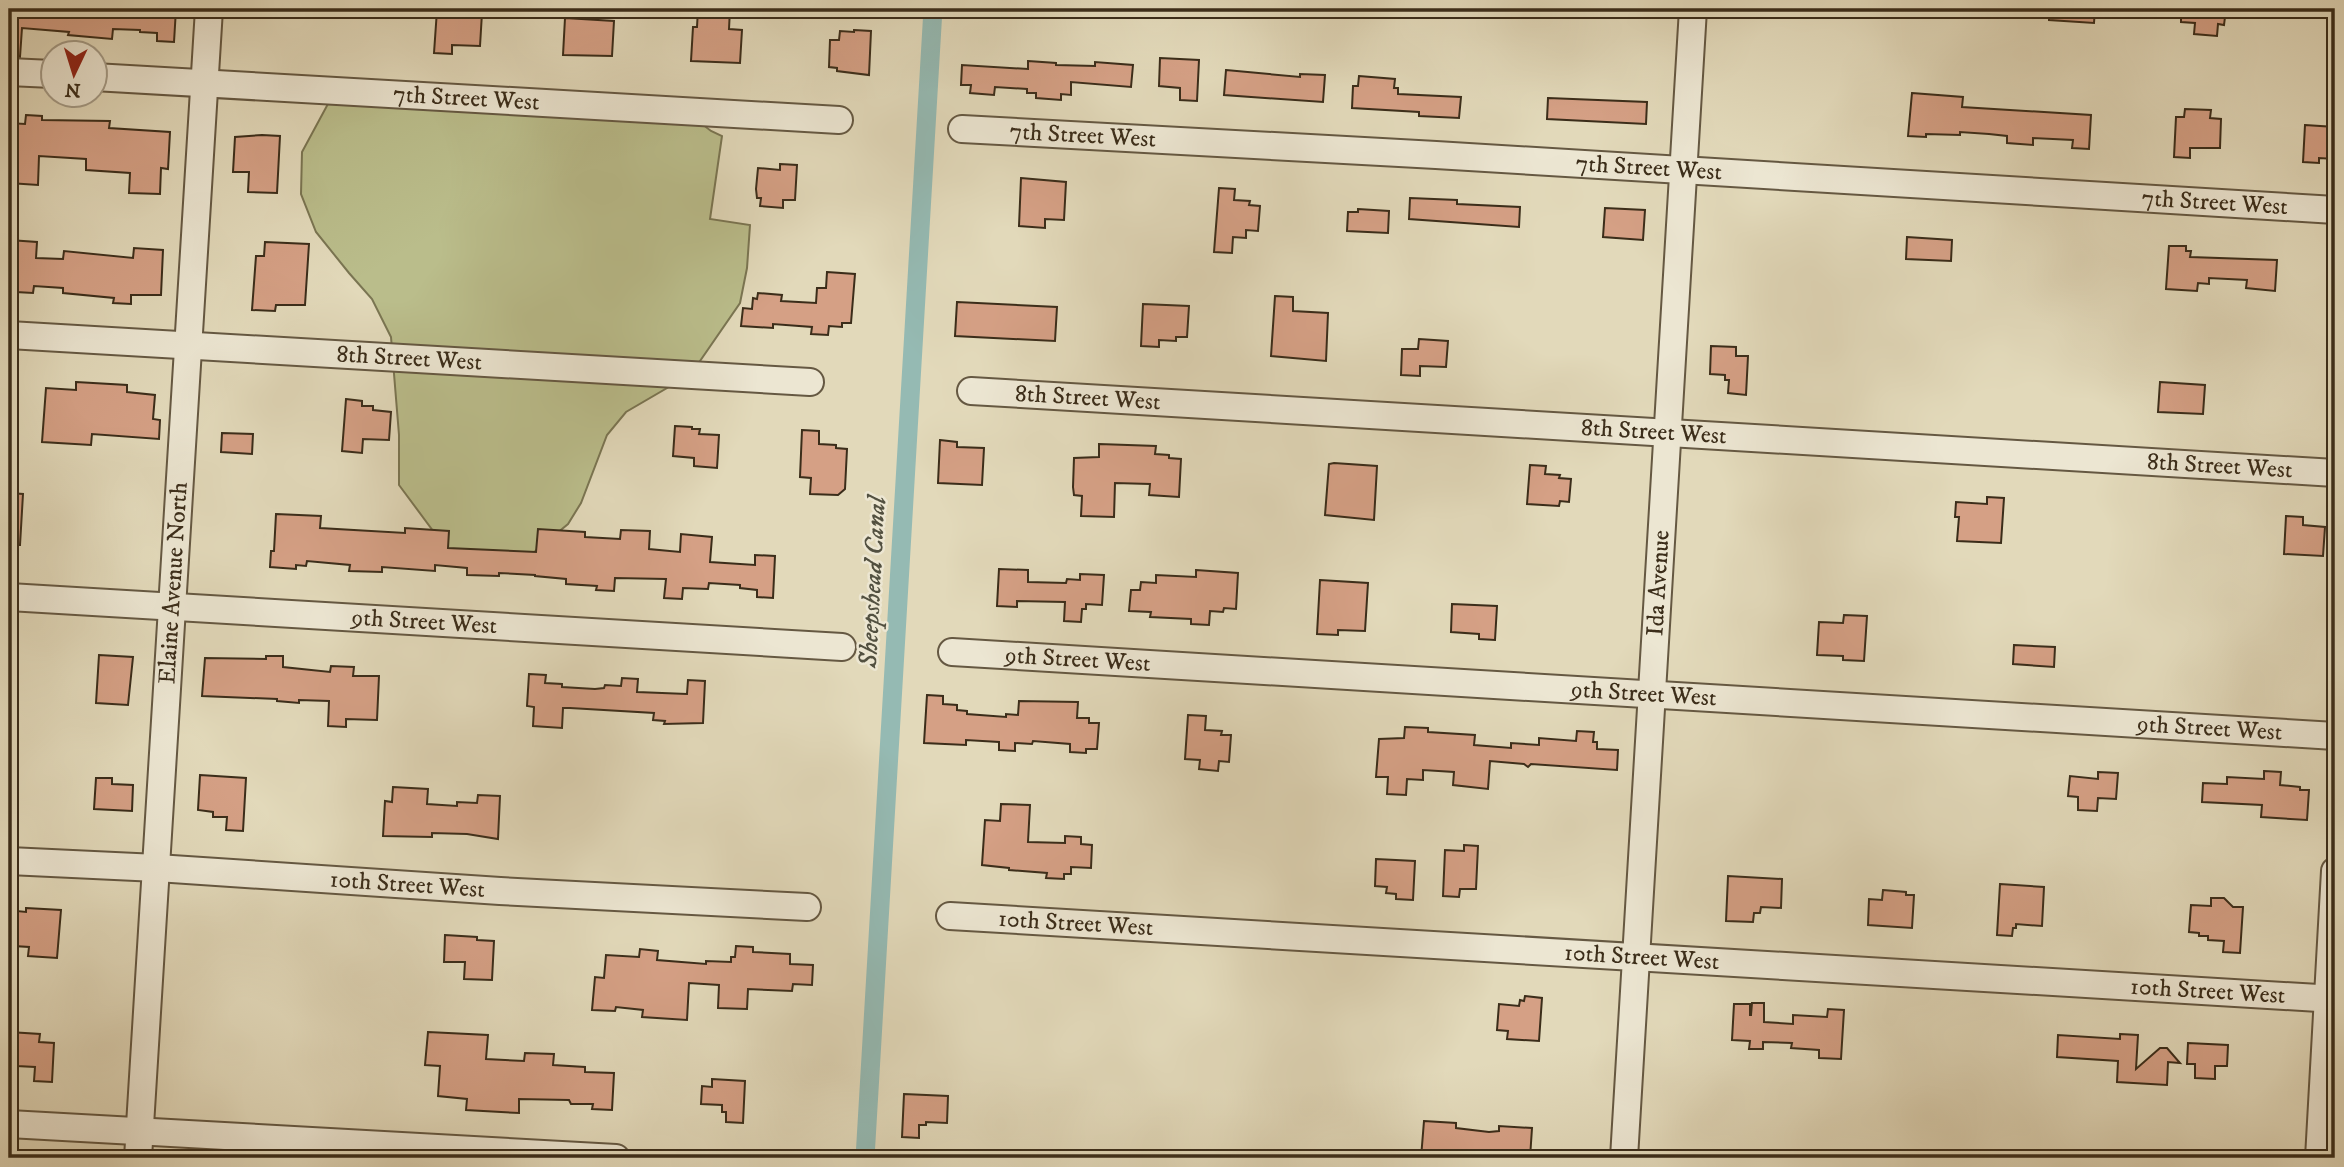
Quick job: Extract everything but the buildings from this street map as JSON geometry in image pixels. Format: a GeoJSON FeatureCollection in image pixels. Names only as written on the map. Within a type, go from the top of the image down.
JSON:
{"type":"FeatureCollection","features":[{"type":"Feature","properties":{"kind":"street","name":"Elaine Avenue North"},"geometry":{"type":"LineString","coordinates":[[138,1158],[209,9]]}},
{"type":"Feature","properties":{"kind":"street","name":"Ida Avenue"},"geometry":{"type":"LineString","coordinates":[[1624,1158],[1693,9]]}},
{"type":"Feature","properties":{"kind":"street"},"geometry":{"type":"LineString","coordinates":[[9,72],[38,73]]}},
{"type":"Feature","properties":{"kind":"street","name":"7th Street West"},"geometry":{"type":"LineString","coordinates":[[108,77],[839,120]]}},
{"type":"Feature","properties":{"kind":"street","name":"7th Street West"},"geometry":{"type":"LineString","coordinates":[[962,129],[2335,210]]}},
{"type":"Feature","properties":{"kind":"street","name":"8th Street West"},"geometry":{"type":"LineString","coordinates":[[9,335],[810,382]]}},
{"type":"Feature","properties":{"kind":"street","name":"8th Street West"},"geometry":{"type":"LineString","coordinates":[[971,391],[2335,473]]}},
{"type":"Feature","properties":{"kind":"street","name":"9th Street West"},"geometry":{"type":"LineString","coordinates":[[9,597],[842,647]]}},
{"type":"Feature","properties":{"kind":"street","name":"9th Street West"},"geometry":{"type":"LineString","coordinates":[[951,652],[2335,736]]}},
{"type":"Feature","properties":{"kind":"street","name":"10th Street West"},"geometry":{"type":"LineString","coordinates":[[9,861],[807,907]]}},
{"type":"Feature","properties":{"kind":"street"},"geometry":{"type":"LineString","coordinates":[[2319,1158],[2332,999],[2335,871]]}},
{"type":"Feature","properties":{"kind":"street","name":"10th Street West"},"geometry":{"type":"LineString","coordinates":[[950,916],[2332,999]]}},
{"type":"Feature","properties":{"kind":"street"},"geometry":{"type":"LineString","coordinates":[[9,1124],[616,1158]]}},
{"type":"Feature","properties":{"kind":"green space"},"geometry":{"type":"Polygon","coordinates":[[[336,89],[684,110],[722,136],[710,219],[750,225],[747,268],[740,303],[691,374],[626,412],[607,435],[581,503],[568,524],[533,553],[448,551],[399,485],[399,435],[391,337],[372,299],[316,232],[301,194],[302,152],[336,89]]]}},
{"type":"Feature","properties":{"kind":"waterway","name":"Sheepshead Canal"},"geometry":{"type":"LineString","coordinates":[[865,1158],[933,9]]}}]}
